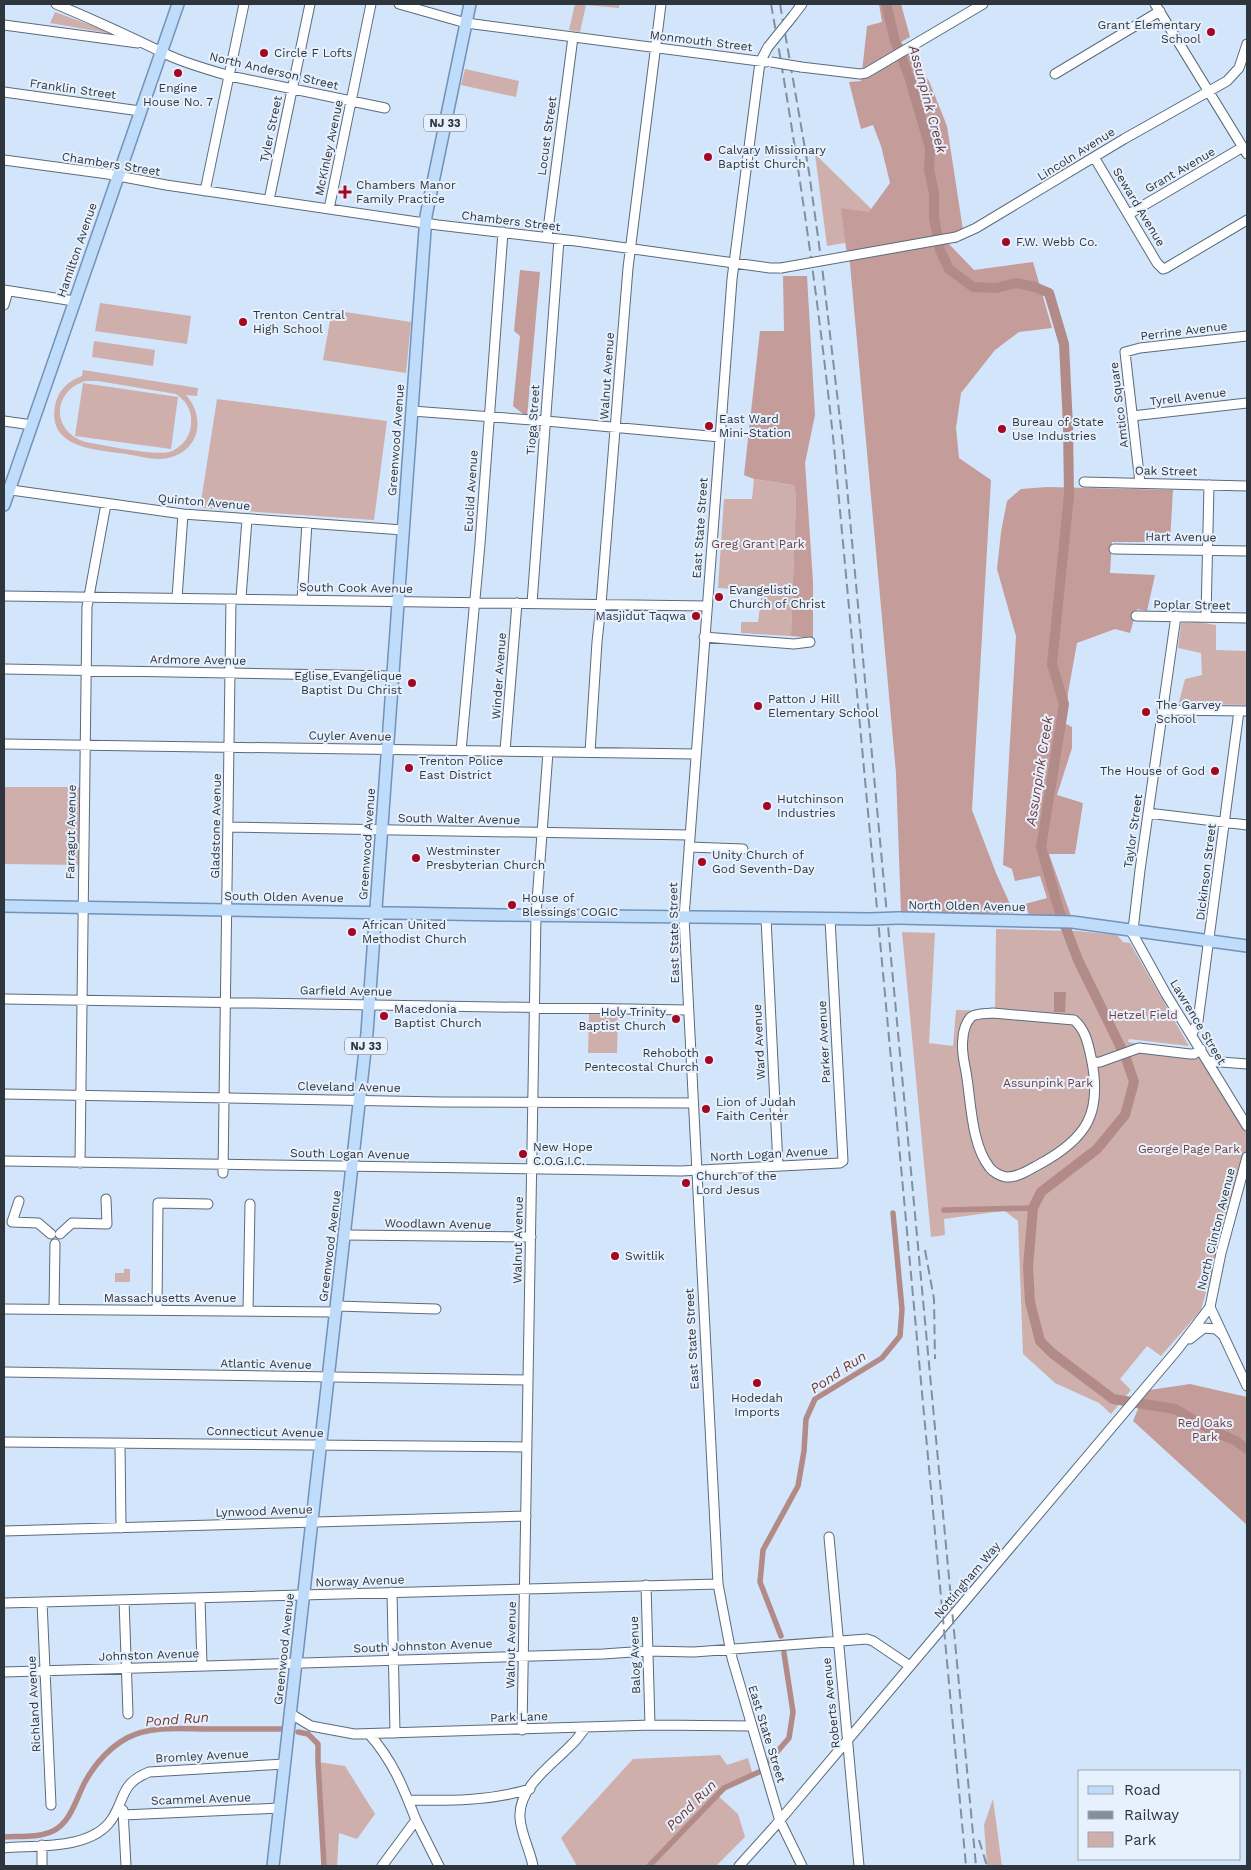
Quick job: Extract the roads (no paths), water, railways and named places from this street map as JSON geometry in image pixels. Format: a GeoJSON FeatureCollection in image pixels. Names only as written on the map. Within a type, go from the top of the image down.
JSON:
{"type":"FeatureCollection","features":[{"type":"Feature","properties":{"kind":"main road","name":"Hamilton Avenue"},"geometry":{"type":"LineString","coordinates":[[4,505],[6,490],[32,425],[178,4]]}},
{"type":"Feature","properties":{"kind":"main road","name":"Greenwood Avenue"},"geometry":{"type":"LineString","coordinates":[[273,1866],[353,1167],[369,1005],[425,223],[470,4]]}},
{"type":"Feature","properties":{"kind":"main road","name":"South Olden Avenue"},"geometry":{"type":"LineString","coordinates":[[4,906],[684,917]]}},
{"type":"Feature","properties":{"kind":"main road","name":"North Olden Avenue"},"geometry":{"type":"LineString","coordinates":[[684,917],[898,918],[1072,922],[1247,946]]}},
{"type":"Feature","properties":{"kind":"street"},"geometry":{"type":"LineString","coordinates":[[56,4],[74,7],[146,44]]}},
{"type":"Feature","properties":{"kind":"street"},"geometry":{"type":"LineString","coordinates":[[205,191],[244,4]]}},
{"type":"Feature","properties":{"kind":"street","name":"Tyler Street"},"geometry":{"type":"LineString","coordinates":[[269,200],[310,4]]}},
{"type":"Feature","properties":{"kind":"street","name":"McKinley Avenue"},"geometry":{"type":"LineString","coordinates":[[329,209],[371,4]]}},
{"type":"Feature","properties":{"kind":"street","name":"Monmouth Street"},"geometry":{"type":"LineString","coordinates":[[399,4],[466,23],[860,74],[883,63],[983,4]]}},
{"type":"Feature","properties":{"kind":"street","name":"Walnut Avenue"},"geometry":{"type":"LineString","coordinates":[[590,752],[597,642],[630,248],[662,4]]}},
{"type":"Feature","properties":{"kind":"street","name":"East State Street"},"geometry":{"type":"LineString","coordinates":[[802,4],[768,47],[760,62],[734,263],[684,917],[718,1584],[730,1650],[780,1821],[802,1866]]}},
{"type":"Feature","properties":{"kind":"street"},"geometry":{"type":"LineString","coordinates":[[1054,74],[1157,7],[1245,150]]}},
{"type":"Feature","properties":{"kind":"street"},"geometry":{"type":"LineString","coordinates":[[4,25],[146,44]]}},
{"type":"Feature","properties":{"kind":"street","name":"Locust Street"},"geometry":{"type":"LineString","coordinates":[[547,237],[573,37]]}},
{"type":"Feature","properties":{"kind":"street","name":"North Anderson Street"},"geometry":{"type":"LineString","coordinates":[[146,44],[167,54],[230,76],[385,108]]}},
{"type":"Feature","properties":{"kind":"street","name":"Lincoln Avenue"},"geometry":{"type":"LineString","coordinates":[[956,237],[976,228],[1094,157],[1227,81],[1238,68],[1247,44]]}},
{"type":"Feature","properties":{"kind":"street","name":"Franklin Street"},"geometry":{"type":"LineString","coordinates":[[4,92],[140,111]]}},
{"type":"Feature","properties":{"kind":"street","name":"Grant Avenue"},"geometry":{"type":"LineString","coordinates":[[1129,214],[1245,150]]}},
{"type":"Feature","properties":{"kind":"street","name":"Seward Avenue"},"geometry":{"type":"LineString","coordinates":[[1094,157],[1157,263],[1163,268],[1247,220]]}},
{"type":"Feature","properties":{"kind":"street","name":"Chambers Street"},"geometry":{"type":"LineString","coordinates":[[4,160],[425,223],[547,237],[770,268],[781,268],[956,237]]}},
{"type":"Feature","properties":{"kind":"street","name":"Euclid Avenue"},"geometry":{"type":"LineString","coordinates":[[461,750],[475,603],[503,232]]}},
{"type":"Feature","properties":{"kind":"street","name":"Tioga Street"},"geometry":{"type":"LineString","coordinates":[[532,603],[559,239]]}},
{"type":"Feature","properties":{"kind":"street"},"geometry":{"type":"LineString","coordinates":[[4,305],[6,291],[74,301]]}},
{"type":"Feature","properties":{"kind":"street","name":"Perrine Avenue"},"geometry":{"type":"LineString","coordinates":[[1125,352],[1140,348],[1247,336]]}},
{"type":"Feature","properties":{"kind":"street","name":"Amtico Square"},"geometry":{"type":"LineString","coordinates":[[1125,352],[1140,483]]}},
{"type":"Feature","properties":{"kind":"street","name":"Tyrell Avenue"},"geometry":{"type":"LineString","coordinates":[[1132,416],[1247,403]]}},
{"type":"Feature","properties":{"kind":"street"},"geometry":{"type":"LineString","coordinates":[[412,411],[546,420],[720,437]]}},
{"type":"Feature","properties":{"kind":"street"},"geometry":{"type":"LineString","coordinates":[[4,421],[32,425]]}},
{"type":"Feature","properties":{"kind":"street","name":"Oak Street"},"geometry":{"type":"LineString","coordinates":[[1084,482],[1247,486]]}},
{"type":"Feature","properties":{"kind":"street"},"geometry":{"type":"LineString","coordinates":[[1206,617],[1210,485]]}},
{"type":"Feature","properties":{"kind":"street","name":"Quinton Avenue"},"geometry":{"type":"LineString","coordinates":[[6,490],[182,514],[403,530]]}},
{"type":"Feature","properties":{"kind":"street","name":"Farragut Avenue"},"geometry":{"type":"LineString","coordinates":[[80,1162],[86,671],[89,597],[106,504]]}},
{"type":"Feature","properties":{"kind":"street"},"geometry":{"type":"LineString","coordinates":[[177,598],[182,514]]}},
{"type":"Feature","properties":{"kind":"street"},"geometry":{"type":"LineString","coordinates":[[241,598],[247,519]]}},
{"type":"Feature","properties":{"kind":"street"},"geometry":{"type":"LineString","coordinates":[[302,600],[307,523]]}},
{"type":"Feature","properties":{"kind":"street","name":"Hart Avenue"},"geometry":{"type":"LineString","coordinates":[[1114,549],[1247,551]]}},
{"type":"Feature","properties":{"kind":"street","name":"South Cook Avenue"},"geometry":{"type":"LineString","coordinates":[[4,596],[707,606]]}},
{"type":"Feature","properties":{"kind":"street","name":"Gladstone Avenue"},"geometry":{"type":"LineString","coordinates":[[222,1169],[229,828],[231,599]]}},
{"type":"Feature","properties":{"kind":"street","name":"Winder Avenue"},"geometry":{"type":"LineString","coordinates":[[505,751],[517,603]]}},
{"type":"Feature","properties":{"kind":"street","name":"Poplar Street"},"geometry":{"type":"LineString","coordinates":[[1136,616],[1247,618]]}},
{"type":"Feature","properties":{"kind":"street","name":"Taylor Street"},"geometry":{"type":"LineString","coordinates":[[1131,929],[1176,616]]}},
{"type":"Feature","properties":{"kind":"street"},"geometry":{"type":"LineString","coordinates":[[704,637],[794,644],[810,642]]}},
{"type":"Feature","properties":{"kind":"street","name":"Ardmore Avenue"},"geometry":{"type":"LineString","coordinates":[[4,670],[393,676]]}},
{"type":"Feature","properties":{"kind":"street"},"geometry":{"type":"LineString","coordinates":[[1162,710],[1243,711]]}},
{"type":"Feature","properties":{"kind":"street","name":"Dickinson Street"},"geometry":{"type":"LineString","coordinates":[[1192,1034],[1198,1021],[1225,822],[1243,711]]}},
{"type":"Feature","properties":{"kind":"street","name":"Cuyler Avenue"},"geometry":{"type":"LineString","coordinates":[[4,744],[695,754]]}},
{"type":"Feature","properties":{"kind":"street","name":"Walnut Avenue"},"geometry":{"type":"LineString","coordinates":[[522,1730],[536,915],[548,752]]}},
{"type":"Feature","properties":{"kind":"street"},"geometry":{"type":"LineString","coordinates":[[1148,813],[1247,826]]}},
{"type":"Feature","properties":{"kind":"street","name":"South Walter Avenue"},"geometry":{"type":"LineString","coordinates":[[229,828],[689,835]]}},
{"type":"Feature","properties":{"kind":"street"},"geometry":{"type":"LineString","coordinates":[[688,847],[743,849]]}},
{"type":"Feature","properties":{"kind":"street","name":"Ward Avenue"},"geometry":{"type":"LineString","coordinates":[[766,918],[778,1166]]}},
{"type":"Feature","properties":{"kind":"street","name":"Parker Avenue"},"geometry":{"type":"LineString","coordinates":[[830,919],[842,1163]]}},
{"type":"Feature","properties":{"kind":"street","name":"Lawrence Street"},"geometry":{"type":"LineString","coordinates":[[1131,929],[1247,1126]]}},
{"type":"Feature","properties":{"kind":"street","name":"Garfield Avenue"},"geometry":{"type":"LineString","coordinates":[[4,999],[688,1010]]}},
{"type":"Feature","properties":{"kind":"street"},"geometry":{"type":"LineString","coordinates":[[993,1013],[1074,1020],[1082,1029],[1092,1063],[1094,1103],[1079,1136],[1054,1156],[1014,1176],[1003,1176],[992,1170],[987,1164],[975,1131],[964,1064],[962,1039],[971,1017],[993,1013]]}},
{"type":"Feature","properties":{"kind":"street"},"geometry":{"type":"LineString","coordinates":[[1092,1063],[1138,1048],[1190,1054],[1194,1054],[1201,1049]]}},
{"type":"Feature","properties":{"kind":"street"},"geometry":{"type":"LineString","coordinates":[[1208,1061],[1247,1064]]}},
{"type":"Feature","properties":{"kind":"street","name":"Cleveland Avenue"},"geometry":{"type":"LineString","coordinates":[[4,1094],[693,1103]]}},
{"type":"Feature","properties":{"kind":"street","name":"North Clinton Avenue"},"geometry":{"type":"LineString","coordinates":[[1210,1307],[1221,1253],[1247,1159]]}},
{"type":"Feature","properties":{"kind":"street","name":"South Logan Avenue"},"geometry":{"type":"LineString","coordinates":[[4,1161],[80,1162],[222,1169],[353,1167],[696,1171]]}},
{"type":"Feature","properties":{"kind":"street","name":"North Logan Avenue"},"geometry":{"type":"LineString","coordinates":[[696,1171],[842,1163]]}},
{"type":"Feature","properties":{"kind":"street"},"geometry":{"type":"LineString","coordinates":[[55,1234],[72,1223],[106,1224],[106,1199]]}},
{"type":"Feature","properties":{"kind":"street"},"geometry":{"type":"LineString","coordinates":[[19,1201],[12,1222],[38,1223],[55,1234],[60,1241],[55,1244],[54,1309]]}},
{"type":"Feature","properties":{"kind":"street"},"geometry":{"type":"LineString","coordinates":[[157,1310],[158,1203],[208,1204]]}},
{"type":"Feature","properties":{"kind":"street"},"geometry":{"type":"LineString","coordinates":[[248,1311],[250,1204]]}},
{"type":"Feature","properties":{"kind":"street","name":"Woodlawn Avenue"},"geometry":{"type":"LineString","coordinates":[[345,1235],[531,1236]]}},
{"type":"Feature","properties":{"kind":"street"},"geometry":{"type":"LineString","coordinates":[[1210,1307],[1247,1386]]}},
{"type":"Feature","properties":{"kind":"street","name":"Nottingham Way"},"geometry":{"type":"LineString","coordinates":[[738,1866],[780,1821],[1178,1349],[1210,1307]]}},
{"type":"Feature","properties":{"kind":"street","name":"Massachusetts Avenue"},"geometry":{"type":"LineString","coordinates":[[4,1309],[248,1311],[436,1309]]}},
{"type":"Feature","properties":{"kind":"street"},"geometry":{"type":"LineString","coordinates":[[1178,1349],[1204,1328],[1216,1329],[1225,1337]]}},
{"type":"Feature","properties":{"kind":"street","name":"Atlantic Avenue"},"geometry":{"type":"LineString","coordinates":[[4,1372],[528,1380]]}},
{"type":"Feature","properties":{"kind":"street","name":"Connecticut Avenue"},"geometry":{"type":"LineString","coordinates":[[4,1442],[527,1448]]}},
{"type":"Feature","properties":{"kind":"street"},"geometry":{"type":"LineString","coordinates":[[120,1444],[121,1528]]}},
{"type":"Feature","properties":{"kind":"street","name":"Lynwood Avenue"},"geometry":{"type":"LineString","coordinates":[[4,1532],[526,1516]]}},
{"type":"Feature","properties":{"kind":"street","name":"Roberts Avenue"},"geometry":{"type":"LineString","coordinates":[[829,1537],[859,1866]]}},
{"type":"Feature","properties":{"kind":"street","name":"Norway Avenue"},"geometry":{"type":"LineString","coordinates":[[4,1603],[718,1584]]}},
{"type":"Feature","properties":{"kind":"street","name":"Balog Avenue"},"geometry":{"type":"LineString","coordinates":[[646,1585],[650,1725]]}},
{"type":"Feature","properties":{"kind":"street"},"geometry":{"type":"LineString","coordinates":[[392,1592],[396,1734]]}},
{"type":"Feature","properties":{"kind":"street"},"geometry":{"type":"LineString","coordinates":[[200,1598],[202,1666]]}},
{"type":"Feature","properties":{"kind":"street"},"geometry":{"type":"LineString","coordinates":[[124,1600],[128,1714]]}},
{"type":"Feature","properties":{"kind":"street","name":"Richland Avenue"},"geometry":{"type":"LineString","coordinates":[[42,1602],[51,1805]]}},
{"type":"Feature","properties":{"kind":"street","name":"South Johnston Avenue"},"geometry":{"type":"LineString","coordinates":[[296,1663],[647,1651],[694,1652],[867,1639],[910,1666]]}},
{"type":"Feature","properties":{"kind":"street","name":"Johnston Avenue"},"geometry":{"type":"LineString","coordinates":[[4,1672],[296,1663]]}},
{"type":"Feature","properties":{"kind":"street","name":"Park Lane"},"geometry":{"type":"LineString","coordinates":[[291,1714],[306,1723],[322,1729],[370,1734],[650,1725],[752,1726]]}},
{"type":"Feature","properties":{"kind":"street"},"geometry":{"type":"LineString","coordinates":[[533,1866],[520,1817],[522,1801],[530,1788],[573,1744],[586,1727]]}},
{"type":"Feature","properties":{"kind":"street"},"geometry":{"type":"LineString","coordinates":[[370,1734],[396,1770],[416,1820],[438,1866]]}},
{"type":"Feature","properties":{"kind":"street","name":"Bromley Avenue"},"geometry":{"type":"LineString","coordinates":[[4,1848],[77,1842],[94,1836],[112,1819],[122,1794],[135,1779],[149,1772],[157,1770],[285,1764]]}},
{"type":"Feature","properties":{"kind":"street"},"geometry":{"type":"LineString","coordinates":[[408,1800],[443,1801],[488,1798],[530,1788]]}},
{"type":"Feature","properties":{"kind":"street"},"geometry":{"type":"LineString","coordinates":[[122,1794],[126,1866]]}},
{"type":"Feature","properties":{"kind":"street","name":"Scammel Avenue"},"geometry":{"type":"LineString","coordinates":[[123,1815],[280,1808]]}},
{"type":"Feature","properties":{"kind":"street"},"geometry":{"type":"LineString","coordinates":[[382,1866],[416,1820]]}},
{"type":"Feature","properties":{"kind":"street"},"geometry":{"type":"LineString","coordinates":[[42,1845],[42,1866]]}},
{"type":"Feature","properties":{"kind":"waterway","name":"Assunpink Creek"},"geometry":{"type":"LineString","coordinates":[[886,4],[895,41],[909,76],[930,148],[929,169],[934,193],[934,218],[940,250],[949,269],[973,287],[996,288],[1016,283],[1035,287],[1049,293],[1064,344],[1069,495],[1052,664],[1064,704],[1041,847],[1059,910],[1078,960],[1126,1058],[1134,1082],[1125,1115],[1097,1149],[1041,1192],[1033,1208],[1028,1267],[1030,1302],[1040,1341],[1052,1353],[1113,1399],[1175,1409],[1213,1431],[1236,1441],[1247,1449]]}},
{"type":"Feature","properties":{"kind":"waterway","name":"Pond Run"},"geometry":{"type":"LineString","coordinates":[[944,1210],[1033,1208]]}},
{"type":"Feature","properties":{"kind":"waterway","name":"Pond Run"},"geometry":{"type":"LineString","coordinates":[[781,1636],[760,1582],[763,1550],[798,1486],[804,1451],[806,1419],[815,1399],[882,1358],[900,1336],[902,1309],[893,1213]]}},
{"type":"Feature","properties":{"kind":"waterway","name":"Pond Run"},"geometry":{"type":"LineString","coordinates":[[769,1761],[789,1738],[793,1712],[784,1653]]}},
{"type":"Feature","properties":{"kind":"waterway","name":"Pond Run"},"geometry":{"type":"LineString","coordinates":[[4,1837],[41,1835],[59,1827],[69,1816],[93,1769],[114,1747],[136,1734],[156,1729],[281,1729]]}},
{"type":"Feature","properties":{"kind":"waterway"},"geometry":{"type":"LineString","coordinates":[[298,1732],[308,1734],[318,1744],[324,1866]]}},
{"type":"Feature","properties":{"kind":"waterway","name":"Pond Run"},"geometry":{"type":"LineString","coordinates":[[649,1866],[724,1788],[759,1772]]}},
{"type":"Feature","properties":{"kind":"railway"},"geometry":{"type":"LineString","coordinates":[[771,4],[806,224],[834,446],[966,1866]]}},
{"type":"Feature","properties":{"kind":"railway"},"geometry":{"type":"LineString","coordinates":[[780,4],[809,172],[843,445],[976,1866]]}},
{"type":"Feature","properties":{"kind":"railway"},"geometry":{"type":"LineString","coordinates":[[925,1250],[934,1299],[935,1359]]}},
{"type":"Feature","properties":{"kind":"railway"},"geometry":{"type":"LineString","coordinates":[[979,1840],[987,1866]]}},
{"type":"Feature","properties":{"kind":"place","name":"Grant Elementary School"},"geometry":{"type":"Point","coordinates":[1211,32]}},
{"type":"Feature","properties":{"kind":"place","name":"Circle F Lofts"},"geometry":{"type":"Point","coordinates":[264,53]}},
{"type":"Feature","properties":{"kind":"place","name":"Engine House No. 7"},"geometry":{"type":"Point","coordinates":[178,73]}},
{"type":"Feature","properties":{"kind":"place","name":"Calvary Missionary Baptist Church"},"geometry":{"type":"Point","coordinates":[708,157]}},
{"type":"Feature","properties":{"kind":"place","name":"Chambers Manor Family Practice"},"geometry":{"type":"Point","coordinates":[345,192]}},
{"type":"Feature","properties":{"kind":"place","name":"F.W. Webb Co."},"geometry":{"type":"Point","coordinates":[1006,242]}},
{"type":"Feature","properties":{"kind":"place","name":"Trenton Central High School"},"geometry":{"type":"Point","coordinates":[243,322]}},
{"type":"Feature","properties":{"kind":"place","name":"East Ward Mini-Station"},"geometry":{"type":"Point","coordinates":[709,426]}},
{"type":"Feature","properties":{"kind":"place","name":"Bureau of State Use Industries"},"geometry":{"type":"Point","coordinates":[1002,429]}},
{"type":"Feature","properties":{"kind":"place","name":"Evangelistic Church of Christ"},"geometry":{"type":"Point","coordinates":[719,597]}},
{"type":"Feature","properties":{"kind":"place","name":"Masjidut Taqwa"},"geometry":{"type":"Point","coordinates":[696,616]}},
{"type":"Feature","properties":{"kind":"place","name":"Eglise Evangelique Baptist Du Christ"},"geometry":{"type":"Point","coordinates":[412,683]}},
{"type":"Feature","properties":{"kind":"place","name":"Patton J Hill Elementary School"},"geometry":{"type":"Point","coordinates":[758,706]}},
{"type":"Feature","properties":{"kind":"place","name":"The Garvey School"},"geometry":{"type":"Point","coordinates":[1146,712]}},
{"type":"Feature","properties":{"kind":"place","name":"Trenton Police East District"},"geometry":{"type":"Point","coordinates":[409,768]}},
{"type":"Feature","properties":{"kind":"place","name":"The House of God"},"geometry":{"type":"Point","coordinates":[1215,771]}},
{"type":"Feature","properties":{"kind":"place","name":"Hutchinson Industries"},"geometry":{"type":"Point","coordinates":[767,806]}},
{"type":"Feature","properties":{"kind":"place","name":"Westminster Presbyterian Church"},"geometry":{"type":"Point","coordinates":[416,858]}},
{"type":"Feature","properties":{"kind":"place","name":"Unity Church of God Seventh-Day"},"geometry":{"type":"Point","coordinates":[702,862]}},
{"type":"Feature","properties":{"kind":"place","name":"House of Blessings COGIC"},"geometry":{"type":"Point","coordinates":[512,905]}},
{"type":"Feature","properties":{"kind":"place","name":"African United Methodist Church"},"geometry":{"type":"Point","coordinates":[352,932]}},
{"type":"Feature","properties":{"kind":"place","name":"Macedonia Baptist Church"},"geometry":{"type":"Point","coordinates":[384,1016]}},
{"type":"Feature","properties":{"kind":"place","name":"Holy Trinity Baptist Church"},"geometry":{"type":"Point","coordinates":[676,1019]}},
{"type":"Feature","properties":{"kind":"place","name":"Rehoboth Pentecostal Church"},"geometry":{"type":"Point","coordinates":[709,1060]}},
{"type":"Feature","properties":{"kind":"place","name":"Lion of Judah Faith Center"},"geometry":{"type":"Point","coordinates":[706,1109]}},
{"type":"Feature","properties":{"kind":"place","name":"New Hope C.O.G.I.C."},"geometry":{"type":"Point","coordinates":[523,1154]}},
{"type":"Feature","properties":{"kind":"place","name":"Church of the Lord Jesus"},"geometry":{"type":"Point","coordinates":[686,1183]}},
{"type":"Feature","properties":{"kind":"place","name":"Switlik"},"geometry":{"type":"Point","coordinates":[615,1256]}},
{"type":"Feature","properties":{"kind":"place","name":"Hodedah Imports"},"geometry":{"type":"Point","coordinates":[757,1383]}},
{"type":"Feature","properties":{"kind":"park label","name":"Greg Grant Park"},"geometry":{"type":"Point","coordinates":[758,544]}},
{"type":"Feature","properties":{"kind":"park label","name":"Hetzel Field"},"geometry":{"type":"Point","coordinates":[1143,1015]}},
{"type":"Feature","properties":{"kind":"park label","name":"Assunpink Park"},"geometry":{"type":"Point","coordinates":[1048,1083]}},
{"type":"Feature","properties":{"kind":"park label","name":"George Page Park"},"geometry":{"type":"Point","coordinates":[1189,1149]}},
{"type":"Feature","properties":{"kind":"park label","name":"Red Oaks Park"},"geometry":{"type":"Point","coordinates":[1205,1430]}}]}
